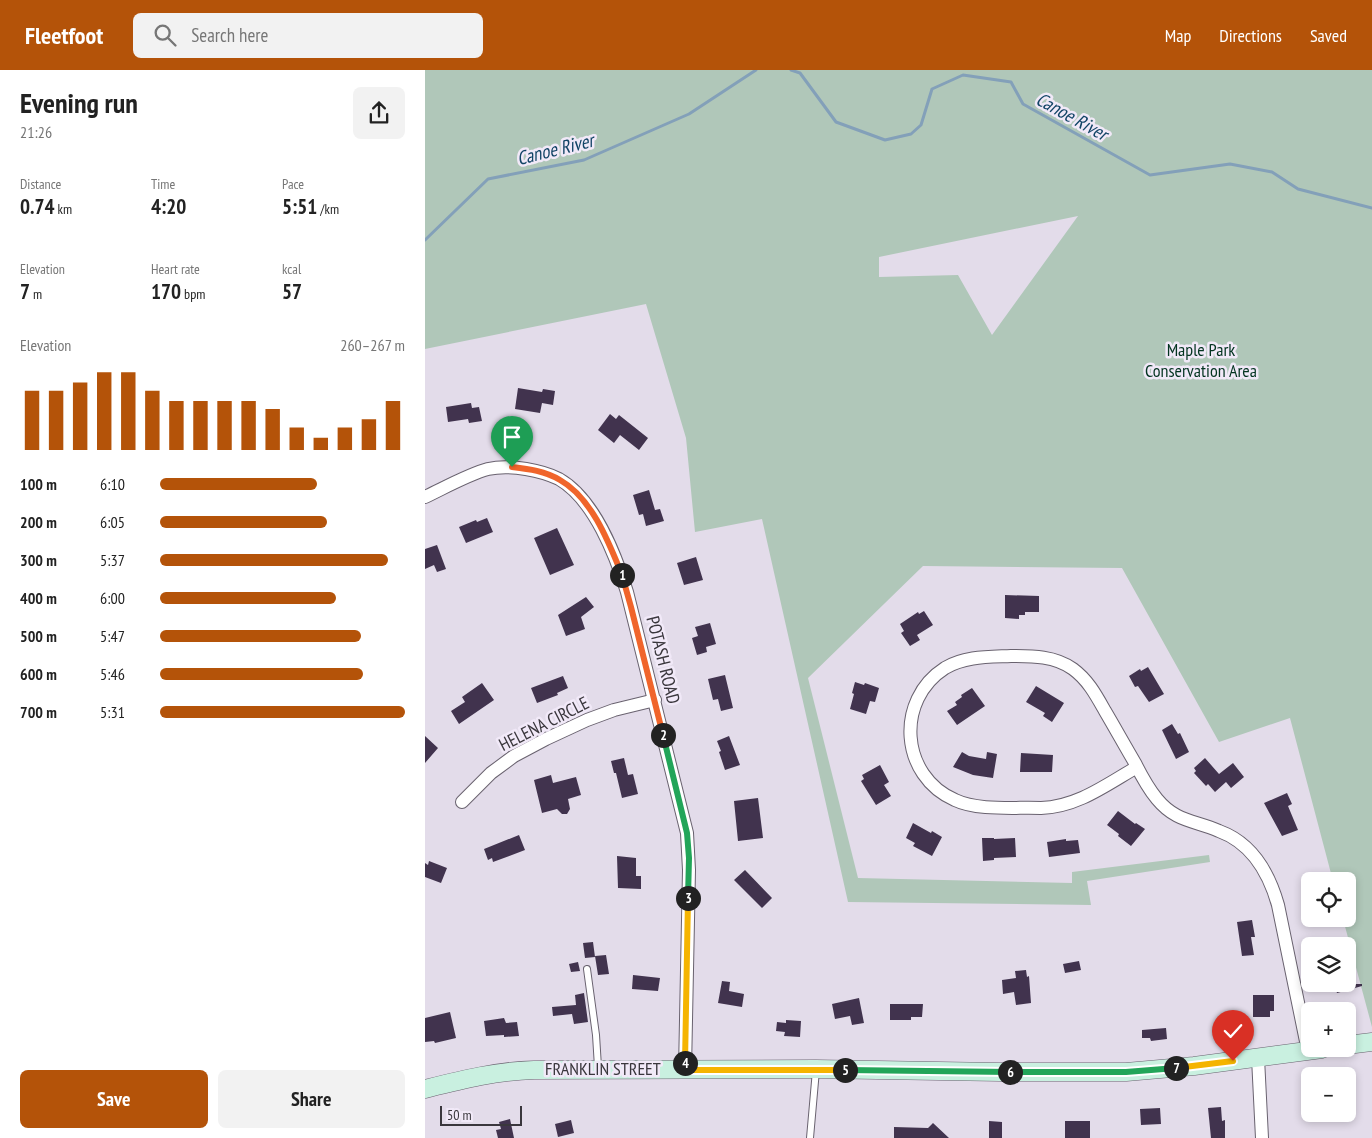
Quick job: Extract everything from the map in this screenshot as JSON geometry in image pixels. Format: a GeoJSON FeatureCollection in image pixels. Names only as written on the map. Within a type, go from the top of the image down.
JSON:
{"type":"FeatureCollection","features":[{"type":"Feature","properties":{"kind":"street","name":"POTASH ROAD"},"geometry":{"type":"LineString","coordinates":[[425,497],[487,469],[504,467],[545,473],[573,489],[587,505],[608,542],[620,569],[631,607],[683,815],[688,845],[685,1070]]}},
{"type":"Feature","properties":{"kind":"street"},"geometry":{"type":"LineString","coordinates":[[1137,767],[1085,797],[1050,808],[974,806],[948,797],[927,779],[917,764],[911,746],[911,719],[916,702],[926,686],[939,673],[954,663],[963,660],[981,657],[1027,656],[1059,661],[1071,668],[1088,684],[1156,798],[1182,819],[1220,831],[1233,838],[1258,860],[1263,867],[1274,888],[1303,1002]]}},
{"type":"Feature","properties":{"kind":"street","name":"HELENA CIRCLE"},"geometry":{"type":"LineString","coordinates":[[462,802],[491,773],[513,756],[596,717],[614,710],[655,700]]}},
{"type":"Feature","properties":{"kind":"street"},"geometry":{"type":"LineString","coordinates":[[1356,1044],[1372,1042]]}},
{"type":"Feature","properties":{"kind":"street","name":"FRANKLIN STREET"},"geometry":{"type":"LineString","coordinates":[[425,1089],[488,1074],[517,1070],[816,1069],[1126,1072],[1194,1066],[1301,1052]]}},
{"type":"Feature","properties":{"kind":"street"},"geometry":{"type":"LineString","coordinates":[[1258,1058],[1262,1138]]}},
{"type":"Feature","properties":{"kind":"lane"},"geometry":{"type":"LineString","coordinates":[[587,969],[596,1035],[598,1069]]}},
{"type":"Feature","properties":{"kind":"lane"},"geometry":{"type":"LineString","coordinates":[[810,1138],[816,1069]]}},
{"type":"Feature","properties":{"kind":"green space","name":"Maple Park Conservation Area"},"geometry":{"type":"Polygon","coordinates":[[[425,70],[1372,70],[1372,1027],[1356,967],[1356,937],[1348,937],[1345,927],[1356,927],[1356,872],[1331,872],[1290,718],[1219,742],[1122,568],[923,566],[808,678],[858,878],[1072,883],[1072,872],[1209,855],[1210,862],[1087,881],[1091,905],[848,902],[762,519],[695,532],[686,438],[646,304],[425,349],[425,70]],[[1078,216],[879,257],[879,277],[958,275],[992,335],[1078,216]]]}},
{"type":"Feature","properties":{"kind":"building"},"geometry":{"type":"Polygon","coordinates":[[[518,388],[542,392],[543,389],[555,391],[553,405],[542,403],[540,413],[515,409],[518,388]]]}},
{"type":"Feature","properties":{"kind":"building"},"geometry":{"type":"Polygon","coordinates":[[[471,403],[472,408],[479,407],[482,421],[469,423],[468,419],[448,422],[446,407],[471,403]]]}},
{"type":"Feature","properties":{"kind":"building"},"geometry":{"type":"Polygon","coordinates":[[[610,414],[616,419],[619,415],[648,438],[639,450],[620,435],[614,443],[598,430],[610,414]]]}},
{"type":"Feature","properties":{"kind":"building"},"geometry":{"type":"Polygon","coordinates":[[[649,490],[655,510],[660,509],[664,521],[646,526],[643,514],[639,515],[633,495],[649,490]]]}},
{"type":"Feature","properties":{"kind":"building"},"geometry":{"type":"Polygon","coordinates":[[[487,518],[493,532],[466,543],[459,527],[487,518]]]}},
{"type":"Feature","properties":{"kind":"building"},"geometry":{"type":"Polygon","coordinates":[[[557,528],[574,565],[550,575],[534,538],[557,528]]]}},
{"type":"Feature","properties":{"kind":"building"},"geometry":{"type":"Polygon","coordinates":[[[437,545],[446,569],[437,572],[434,565],[425,569],[425,549],[437,545]]]}},
{"type":"Feature","properties":{"kind":"building"},"geometry":{"type":"Polygon","coordinates":[[[696,557],[703,580],[684,585],[677,563],[696,557]]]}},
{"type":"Feature","properties":{"kind":"building"},"geometry":{"type":"Polygon","coordinates":[[[1005,595],[1039,596],[1039,612],[1025,612],[1025,615],[1019,615],[1019,619],[1005,618],[1005,595]]]}},
{"type":"Feature","properties":{"kind":"building"},"geometry":{"type":"Polygon","coordinates":[[[586,597],[594,607],[581,617],[585,629],[566,636],[558,615],[586,597]]]}},
{"type":"Feature","properties":{"kind":"building"},"geometry":{"type":"Polygon","coordinates":[[[924,611],[933,625],[917,635],[920,640],[910,646],[901,633],[904,631],[900,624],[918,612],[919,614],[924,611]]]}},
{"type":"Feature","properties":{"kind":"building"},"geometry":{"type":"Polygon","coordinates":[[[710,623],[716,644],[706,647],[707,652],[697,655],[692,638],[698,636],[695,627],[710,623]]]}},
{"type":"Feature","properties":{"kind":"building"},"geometry":{"type":"Polygon","coordinates":[[[1148,667],[1164,694],[1149,702],[1138,686],[1135,687],[1129,676],[1140,669],[1141,671],[1148,667]]]}},
{"type":"Feature","properties":{"kind":"building"},"geometry":{"type":"Polygon","coordinates":[[[725,675],[733,708],[721,711],[718,699],[713,700],[708,679],[725,675]]]}},
{"type":"Feature","properties":{"kind":"building"},"geometry":{"type":"Polygon","coordinates":[[[563,676],[568,688],[557,693],[558,695],[537,703],[531,688],[563,676]]]}},
{"type":"Feature","properties":{"kind":"building"},"geometry":{"type":"Polygon","coordinates":[[[855,682],[879,688],[875,702],[870,701],[866,714],[850,709],[855,682]]]}},
{"type":"Feature","properties":{"kind":"building"},"geometry":{"type":"Polygon","coordinates":[[[482,683],[494,700],[459,724],[451,711],[465,702],[462,697],[482,683]]]}},
{"type":"Feature","properties":{"kind":"building"},"geometry":{"type":"Polygon","coordinates":[[[1036,686],[1064,703],[1052,722],[1043,716],[1045,713],[1026,702],[1036,686]]]}},
{"type":"Feature","properties":{"kind":"building"},"geometry":{"type":"Polygon","coordinates":[[[972,688],[985,706],[957,725],[947,711],[957,705],[955,702],[962,697],[961,695],[972,688]]]}},
{"type":"Feature","properties":{"kind":"building"},"geometry":{"type":"Polygon","coordinates":[[[1172,724],[1178,734],[1180,733],[1189,752],[1176,759],[1162,730],[1172,724]]]}},
{"type":"Feature","properties":{"kind":"building"},"geometry":{"type":"Polygon","coordinates":[[[425,736],[438,748],[425,763],[425,736]]]}},
{"type":"Feature","properties":{"kind":"building"},"geometry":{"type":"Polygon","coordinates":[[[729,736],[740,765],[725,770],[717,741],[729,736]]]}},
{"type":"Feature","properties":{"kind":"building"},"geometry":{"type":"Polygon","coordinates":[[[962,752],[969,756],[986,759],[987,752],[997,754],[993,778],[973,775],[953,767],[962,752]]]}},
{"type":"Feature","properties":{"kind":"building"},"geometry":{"type":"Polygon","coordinates":[[[1021,753],[1053,755],[1052,772],[1020,772],[1021,753]]]}},
{"type":"Feature","properties":{"kind":"building"},"geometry":{"type":"Polygon","coordinates":[[[624,758],[628,775],[633,774],[638,794],[622,798],[611,761],[624,758]]]}},
{"type":"Feature","properties":{"kind":"building"},"geometry":{"type":"Polygon","coordinates":[[[1205,758],[1219,774],[1233,763],[1244,777],[1231,788],[1226,782],[1215,792],[1208,784],[1206,786],[1194,773],[1196,771],[1194,768],[1205,758]]]}},
{"type":"Feature","properties":{"kind":"building"},"geometry":{"type":"Polygon","coordinates":[[[880,765],[889,782],[884,785],[891,796],[876,805],[861,781],[864,779],[862,775],[880,765]]]}},
{"type":"Feature","properties":{"kind":"building"},"geometry":{"type":"Polygon","coordinates":[[[551,775],[553,783],[576,777],[581,795],[568,799],[570,809],[567,814],[562,814],[557,809],[542,813],[534,780],[551,775]]]}},
{"type":"Feature","properties":{"kind":"building"},"geometry":{"type":"Polygon","coordinates":[[[1287,793],[1292,804],[1288,806],[1298,830],[1282,836],[1264,803],[1287,793]]]}},
{"type":"Feature","properties":{"kind":"building"},"geometry":{"type":"Polygon","coordinates":[[[758,798],[763,838],[738,841],[734,801],[758,798]]]}},
{"type":"Feature","properties":{"kind":"building"},"geometry":{"type":"Polygon","coordinates":[[[1118,811],[1145,829],[1131,846],[1107,825],[1118,811]]]}},
{"type":"Feature","properties":{"kind":"building"},"geometry":{"type":"Polygon","coordinates":[[[913,823],[942,837],[932,856],[913,846],[915,843],[906,838],[913,823]]]}},
{"type":"Feature","properties":{"kind":"building"},"geometry":{"type":"Polygon","coordinates":[[[519,835],[525,850],[493,862],[492,858],[488,860],[484,849],[519,835]]]}},
{"type":"Feature","properties":{"kind":"building"},"geometry":{"type":"Polygon","coordinates":[[[982,838],[1015,838],[1016,857],[994,858],[994,860],[983,861],[982,838]]]}},
{"type":"Feature","properties":{"kind":"building"},"geometry":{"type":"Polygon","coordinates":[[[1066,839],[1066,841],[1078,840],[1080,853],[1049,857],[1047,842],[1066,839]]]}},
{"type":"Feature","properties":{"kind":"building"},"geometry":{"type":"Polygon","coordinates":[[[617,856],[636,858],[636,876],[641,876],[641,889],[618,888],[617,856]]]}},
{"type":"Feature","properties":{"kind":"building"},"geometry":{"type":"Polygon","coordinates":[[[429,861],[447,868],[441,883],[425,877],[425,863],[428,865],[429,861]]]}},
{"type":"Feature","properties":{"kind":"building"},"geometry":{"type":"Polygon","coordinates":[[[745,870],[772,898],[762,908],[734,880],[745,870]]]}},
{"type":"Feature","properties":{"kind":"building"},"geometry":{"type":"Polygon","coordinates":[[[1252,920],[1255,937],[1251,937],[1254,955],[1242,956],[1237,922],[1252,920]]]}},
{"type":"Feature","properties":{"kind":"building"},"geometry":{"type":"Polygon","coordinates":[[[593,942],[595,957],[585,958],[583,943],[593,942]]]}},
{"type":"Feature","properties":{"kind":"building"},"geometry":{"type":"Polygon","coordinates":[[[606,955],[609,974],[598,975],[595,956],[606,955]]]}},
{"type":"Feature","properties":{"kind":"building"},"geometry":{"type":"Polygon","coordinates":[[[1079,961],[1081,970],[1065,973],[1063,964],[1079,961]]]}},
{"type":"Feature","properties":{"kind":"building"},"geometry":{"type":"Polygon","coordinates":[[[578,962],[580,971],[571,972],[569,964],[578,962]]]}},
{"type":"Feature","properties":{"kind":"building"},"geometry":{"type":"Polygon","coordinates":[[[1026,970],[1027,977],[1029,976],[1031,1003],[1016,1005],[1014,992],[1003,994],[1002,980],[1016,978],[1015,971],[1026,970]]]}},
{"type":"Feature","properties":{"kind":"building"},"geometry":{"type":"Polygon","coordinates":[[[633,975],[660,978],[658,991],[632,989],[633,975]]]}},
{"type":"Feature","properties":{"kind":"building"},"geometry":{"type":"Polygon","coordinates":[[[722,981],[730,982],[729,991],[744,994],[742,1007],[718,1003],[722,981]]]}},
{"type":"Feature","properties":{"kind":"building"},"geometry":{"type":"Polygon","coordinates":[[[1356,984],[1362,984],[1362,986],[1356,988],[1356,984]]]}},
{"type":"Feature","properties":{"kind":"building"},"geometry":{"type":"Polygon","coordinates":[[[584,993],[588,1022],[574,1024],[572,1014],[553,1016],[552,1007],[576,1005],[575,995],[584,993]]]}},
{"type":"Feature","properties":{"kind":"building"},"geometry":{"type":"Polygon","coordinates":[[[1253,995],[1274,995],[1274,1011],[1270,1011],[1270,1017],[1253,1017],[1253,995]]]}},
{"type":"Feature","properties":{"kind":"building"},"geometry":{"type":"Polygon","coordinates":[[[859,998],[864,1023],[852,1025],[850,1016],[835,1019],[832,1004],[859,998]]]}},
{"type":"Feature","properties":{"kind":"building"},"geometry":{"type":"Polygon","coordinates":[[[890,1004],[923,1004],[922,1017],[911,1017],[911,1020],[890,1020],[890,1004]]]}},
{"type":"Feature","properties":{"kind":"building"},"geometry":{"type":"Polygon","coordinates":[[[450,1012],[456,1038],[435,1043],[434,1041],[425,1042],[425,1018],[450,1012]]]}},
{"type":"Feature","properties":{"kind":"building"},"geometry":{"type":"Polygon","coordinates":[[[504,1018],[506,1023],[517,1022],[519,1036],[486,1036],[484,1021],[504,1018]]]}},
{"type":"Feature","properties":{"kind":"building"},"geometry":{"type":"Polygon","coordinates":[[[786,1020],[801,1021],[800,1037],[784,1036],[785,1032],[776,1031],[777,1022],[786,1023],[786,1020]]]}},
{"type":"Feature","properties":{"kind":"building"},"geometry":{"type":"Polygon","coordinates":[[[1166,1028],[1167,1039],[1151,1041],[1150,1038],[1142,1038],[1142,1030],[1166,1028]]]}},
{"type":"Feature","properties":{"kind":"building"},"geometry":{"type":"Polygon","coordinates":[[[1221,1107],[1222,1121],[1225,1120],[1225,1138],[1211,1138],[1208,1108],[1221,1107]]]}},
{"type":"Feature","properties":{"kind":"building"},"geometry":{"type":"Polygon","coordinates":[[[1160,1108],[1161,1124],[1141,1125],[1140,1109],[1160,1108]]]}},
{"type":"Feature","properties":{"kind":"building"},"geometry":{"type":"Polygon","coordinates":[[[510,1119],[514,1138],[498,1138],[496,1130],[501,1129],[499,1122],[510,1119]]]}},
{"type":"Feature","properties":{"kind":"building"},"geometry":{"type":"Polygon","coordinates":[[[571,1120],[574,1133],[558,1137],[555,1124],[571,1120]]]}},
{"type":"Feature","properties":{"kind":"building"},"geometry":{"type":"Polygon","coordinates":[[[989,1121],[1002,1122],[1002,1138],[989,1138],[989,1121]]]}},
{"type":"Feature","properties":{"kind":"building"},"geometry":{"type":"Polygon","coordinates":[[[1065,1121],[1090,1121],[1090,1138],[1065,1138],[1065,1121]]]}},
{"type":"Feature","properties":{"kind":"building"},"geometry":{"type":"Polygon","coordinates":[[[933,1123],[949,1138],[894,1138],[894,1127],[928,1128],[933,1123]]]}},
{"type":"Feature","properties":{"kind":"waterway","name":"Canoe River"},"geometry":{"type":"LineString","coordinates":[[425,240],[488,179],[584,160],[689,114],[756,70]]}},
{"type":"Feature","properties":{"kind":"waterway","name":"Canoe River"},"geometry":{"type":"LineString","coordinates":[[791,70],[800,73],[836,122],[885,140],[911,134],[921,125],[932,89],[963,75],[1011,82],[1023,104],[1150,175],[1230,164],[1272,172],[1298,189],[1372,208]]}},
{"type":"Feature","properties":{"kind":"route"},"geometry":{"type":"LineString","coordinates":[[512,467],[545,473],[573,489],[596,519],[623,578],[687,833],[689,870],[685,1070],[816,1069],[1126,1072],[1233,1061]]}}]}
